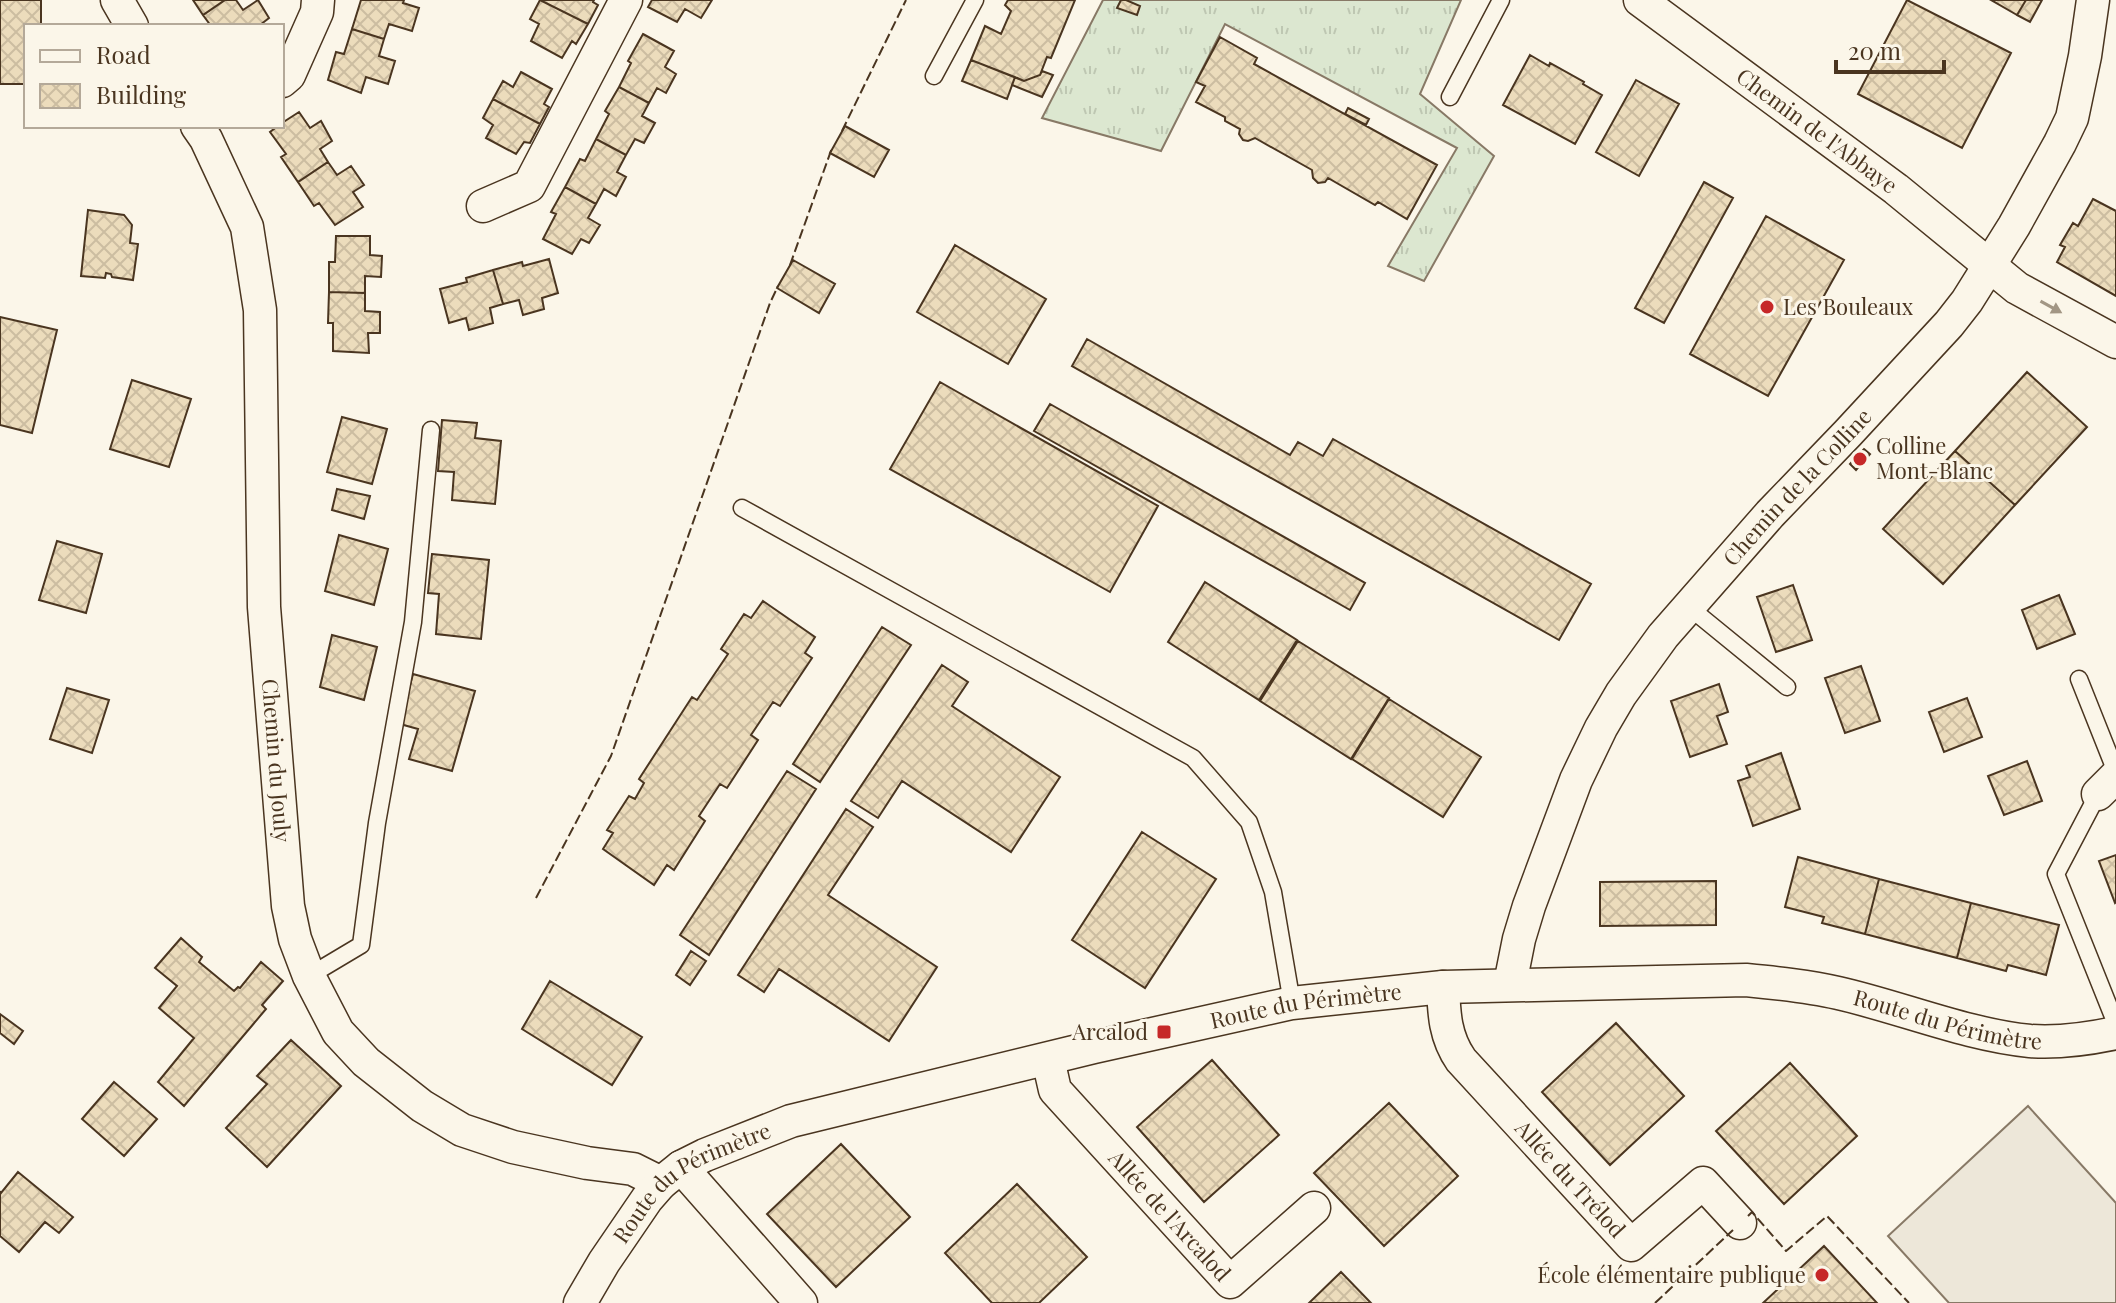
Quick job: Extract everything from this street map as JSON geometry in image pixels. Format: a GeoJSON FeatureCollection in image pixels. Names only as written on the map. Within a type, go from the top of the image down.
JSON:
{"type":"FeatureCollection","features":[{"type":"Feature","properties":{"kind":"street"},"geometry":{"type":"LineString","coordinates":[[117,0],[131,24]]}},
{"type":"Feature","properties":{"kind":"street"},"geometry":{"type":"LineString","coordinates":[[284,79],[289,75],[317,12],[318,0]]}},
{"type":"Feature","properties":{"kind":"street"},"geometry":{"type":"LineString","coordinates":[[483,206],[529,186],[626,0]]}},
{"type":"Feature","properties":{"kind":"street","name":"Chemin de l'Abbaye"},"geometry":{"type":"LineString","coordinates":[[1640,0],[1896,189],[2017,288],[2116,342]]}},
{"type":"Feature","properties":{"kind":"street","name":"Chemin de la Colline"},"geometry":{"type":"LineString","coordinates":[[1510,984],[1519,939],[1557,828],[1588,752],[1621,694],[1643,661],[1770,514],[1949,324],[1967,301],[2038,185],[2072,118],[2093,0]]}},
{"type":"Feature","properties":{"kind":"street","name":"Chemin du Jouly"},"geometry":{"type":"LineString","coordinates":[[209,130],[247,227],[260,310],[264,607],[288,906],[295,939],[309,976],[338,1032],[366,1062],[440,1118],[462,1130],[513,1147],[587,1163],[671,1175]]}},
{"type":"Feature","properties":{"kind":"street","name":"Route du Périmètre"},"geometry":{"type":"LineString","coordinates":[[580,1303],[647,1199],[671,1175],[724,1146],[791,1121],[1292,1003],[1443,987],[1756,981],[1841,993],[2002,1037],[2061,1041],[2116,1033]]}},
{"type":"Feature","properties":{"kind":"street","name":"Allée du Trélod"},"geometry":{"type":"LineString","coordinates":[[1443,987],[1448,1037],[1461,1060],[1631,1245],[1703,1183],[1740,1223]]}},
{"type":"Feature","properties":{"kind":"street","name":"Allée de l'Arcalod"},"geometry":{"type":"LineString","coordinates":[[1048,1059],[1055,1090],[1230,1282],[1314,1208]]}},
{"type":"Feature","properties":{"kind":"street"},"geometry":{"type":"LineString","coordinates":[[671,1175],[801,1303]]}},
{"type":"Feature","properties":{"kind":"lane"},"geometry":{"type":"LineString","coordinates":[[934,76],[975,0]]}},
{"type":"Feature","properties":{"kind":"lane"},"geometry":{"type":"LineString","coordinates":[[1450,97],[1501,0]]}},
{"type":"Feature","properties":{"kind":"lane"},"geometry":{"type":"LineString","coordinates":[[309,976],[361,945],[377,823],[413,622],[431,430]]}},
{"type":"Feature","properties":{"kind":"lane"},"geometry":{"type":"LineString","coordinates":[[742,508],[1193,758],[1249,822],[1273,892],[1292,1003]]}},
{"type":"Feature","properties":{"kind":"lane"},"geometry":{"type":"LineString","coordinates":[[1689,607],[1787,687]]}},
{"type":"Feature","properties":{"kind":"lane"},"geometry":{"type":"LineString","coordinates":[[2079,679],[2110,781],[2056,874],[2116,1024]]}},
{"type":"Feature","properties":{"kind":"green space"},"geometry":{"type":"Polygon","coordinates":[[[1103,0],[1461,0],[1420,94],[1494,156],[1424,281],[1388,266],[1457,148],[1225,24],[1161,151],[1042,118],[1103,0]]]}},
{"type":"Feature","properties":{"kind":"shaded area"},"geometry":{"type":"Polygon","coordinates":[[[2028,1106],[2116,1203],[2116,1303],[1949,1303],[1888,1236],[2028,1106]]]}},
{"type":"Feature","properties":{"kind":"building"},"geometry":{"type":"Polygon","coordinates":[[[0,0],[41,0],[41,24],[24,24],[24,84],[0,84],[0,0]]]}},
{"type":"Feature","properties":{"kind":"building"},"geometry":{"type":"Polygon","coordinates":[[[193,0],[225,0],[203,15],[193,0]]]}},
{"type":"Feature","properties":{"kind":"building"},"geometry":{"type":"Polygon","coordinates":[[[225,0],[236,0],[243,10],[258,0],[269,18],[261,24],[210,24],[203,15],[225,0]]]}},
{"type":"Feature","properties":{"kind":"building"},"geometry":{"type":"Polygon","coordinates":[[[361,0],[404,0],[403,3],[419,8],[412,31],[389,24],[384,39],[352,29],[361,0]]]}},
{"type":"Feature","properties":{"kind":"building"},"geometry":{"type":"Polygon","coordinates":[[[540,0],[588,24],[576,44],[572,41],[562,58],[531,41],[539,24],[530,19],[540,0]]]}},
{"type":"Feature","properties":{"kind":"building"},"geometry":{"type":"Polygon","coordinates":[[[540,0],[594,0],[598,5],[588,24],[540,0]]]}},
{"type":"Feature","properties":{"kind":"building"},"geometry":{"type":"Polygon","coordinates":[[[652,0],[712,0],[701,18],[685,9],[677,22],[648,7],[652,0]]]}},
{"type":"Feature","properties":{"kind":"building"},"geometry":{"type":"Polygon","coordinates":[[[1008,0],[1075,0],[1051,58],[1047,57],[1040,75],[1024,81],[971,60],[985,26],[1001,34],[1011,11],[1005,5],[1008,0]]]}},
{"type":"Feature","properties":{"kind":"building"},"geometry":{"type":"Polygon","coordinates":[[[1121,0],[1140,6],[1137,15],[1117,8],[1121,0]]]}},
{"type":"Feature","properties":{"kind":"building"},"geometry":{"type":"Polygon","coordinates":[[[1907,0],[2011,53],[1962,148],[1858,94],[1907,0]]]}},
{"type":"Feature","properties":{"kind":"building"},"geometry":{"type":"Polygon","coordinates":[[[1991,0],[2026,0],[2017,15],[1991,0]]]}},
{"type":"Feature","properties":{"kind":"building"},"geometry":{"type":"Polygon","coordinates":[[[2026,0],[2042,0],[2030,22],[2017,15],[2026,0]]]}},
{"type":"Feature","properties":{"kind":"building"},"geometry":{"type":"Polygon","coordinates":[[[352,29],[384,39],[379,56],[395,61],[388,84],[366,77],[361,93],[328,80],[336,52],[344,54],[352,29]]]}},
{"type":"Feature","properties":{"kind":"building"},"geometry":{"type":"Polygon","coordinates":[[[643,34],[674,51],[665,67],[676,74],[666,93],[657,88],[649,103],[619,87],[631,63],[628,61],[643,34]]]}},
{"type":"Feature","properties":{"kind":"building"},"geometry":{"type":"Polygon","coordinates":[[[1220,37],[1257,58],[1254,64],[1437,165],[1407,219],[1328,178],[1318,183],[1313,178],[1312,170],[1255,138],[1243,140],[1240,129],[1196,102],[1205,86],[1196,82],[1220,37]]]}},
{"type":"Feature","properties":{"kind":"building"},"geometry":{"type":"Polygon","coordinates":[[[1530,55],[1549,66],[1550,63],[1602,95],[1575,144],[1503,105],[1530,55]]]}},
{"type":"Feature","properties":{"kind":"building"},"geometry":{"type":"Polygon","coordinates":[[[971,60],[1015,77],[1007,99],[962,81],[971,60]]]}},
{"type":"Feature","properties":{"kind":"building"},"geometry":{"type":"Polygon","coordinates":[[[1042,71],[1053,75],[1042,97],[1012,85],[1015,77],[1024,81],[1040,75],[1042,71]]]}},
{"type":"Feature","properties":{"kind":"building"},"geometry":{"type":"Polygon","coordinates":[[[521,72],[552,89],[544,104],[549,107],[540,124],[493,99],[503,81],[513,87],[521,72]]]}},
{"type":"Feature","properties":{"kind":"building"},"geometry":{"type":"Polygon","coordinates":[[[1636,80],[1679,104],[1639,176],[1596,152],[1636,80]]]}},
{"type":"Feature","properties":{"kind":"building"},"geometry":{"type":"Polygon","coordinates":[[[619,87],[649,103],[642,116],[655,123],[644,143],[635,139],[626,155],[596,139],[609,114],[605,111],[619,87]]]}},
{"type":"Feature","properties":{"kind":"building"},"geometry":{"type":"Polygon","coordinates":[[[493,99],[540,124],[530,143],[524,142],[516,154],[486,138],[493,125],[483,118],[493,99]]]}},
{"type":"Feature","properties":{"kind":"building"},"geometry":{"type":"Polygon","coordinates":[[[1348,108],[1369,119],[1366,125],[1345,114],[1348,108]]]}},
{"type":"Feature","properties":{"kind":"building"},"geometry":{"type":"Polygon","coordinates":[[[299,112],[310,128],[321,121],[332,141],[320,149],[328,162],[298,182],[281,157],[286,154],[270,132],[284,128],[284,122],[299,112]]]}},
{"type":"Feature","properties":{"kind":"building"},"geometry":{"type":"Polygon","coordinates":[[[845,126],[889,150],[874,177],[830,153],[845,126]]]}},
{"type":"Feature","properties":{"kind":"building"},"geometry":{"type":"Polygon","coordinates":[[[596,139],[626,155],[617,172],[626,177],[616,196],[604,189],[596,204],[565,187],[580,159],[585,161],[596,139]]]}},
{"type":"Feature","properties":{"kind":"building"},"geometry":{"type":"Polygon","coordinates":[[[328,162],[337,175],[351,166],[364,185],[353,192],[363,207],[335,225],[319,203],[314,206],[298,182],[328,162]]]}},
{"type":"Feature","properties":{"kind":"building"},"geometry":{"type":"Polygon","coordinates":[[[1704,182],[1733,198],[1664,323],[1635,308],[1704,182]]]}},
{"type":"Feature","properties":{"kind":"building"},"geometry":{"type":"Polygon","coordinates":[[[565,187],[596,204],[588,218],[600,225],[589,243],[581,239],[572,254],[543,239],[556,214],[551,212],[565,187]]]}},
{"type":"Feature","properties":{"kind":"building"},"geometry":{"type":"Polygon","coordinates":[[[2093,199],[2116,211],[2116,296],[2057,262],[2065,247],[2060,245],[2073,223],[2078,226],[2093,199]]]}},
{"type":"Feature","properties":{"kind":"building"},"geometry":{"type":"Polygon","coordinates":[[[88,210],[124,215],[132,225],[130,243],[138,244],[133,280],[106,273],[105,278],[81,276],[88,210]]]}},
{"type":"Feature","properties":{"kind":"building","name":"Les Bouleaux"},"geometry":{"type":"Polygon","coordinates":[[[1766,216],[1844,260],[1768,396],[1690,354],[1766,216]]]}},
{"type":"Feature","properties":{"kind":"building"},"geometry":{"type":"Polygon","coordinates":[[[336,236],[370,236],[370,255],[382,256],[381,277],[365,276],[365,293],[329,292],[329,262],[335,262],[336,236]]]}},
{"type":"Feature","properties":{"kind":"building"},"geometry":{"type":"Polygon","coordinates":[[[955,245],[1046,299],[1008,364],[917,312],[955,245]]]}},
{"type":"Feature","properties":{"kind":"building"},"geometry":{"type":"Polygon","coordinates":[[[549,259],[558,293],[542,298],[544,309],[523,315],[519,300],[503,304],[493,270],[549,259]]]}},
{"type":"Feature","properties":{"kind":"building"},"geometry":{"type":"Polygon","coordinates":[[[793,260],[835,284],[819,313],[777,288],[793,260]]]}},
{"type":"Feature","properties":{"kind":"building"},"geometry":{"type":"Polygon","coordinates":[[[493,270],[503,304],[490,308],[493,323],[469,330],[466,318],[449,323],[440,289],[467,282],[466,278],[493,270]]]}},
{"type":"Feature","properties":{"kind":"building"},"geometry":{"type":"Polygon","coordinates":[[[329,292],[365,293],[365,311],[380,312],[380,333],[368,333],[369,353],[333,351],[333,323],[328,323],[329,292]]]}},
{"type":"Feature","properties":{"kind":"building"},"geometry":{"type":"Polygon","coordinates":[[[0,317],[57,330],[32,433],[0,425],[0,317]]]}},
{"type":"Feature","properties":{"kind":"building"},"geometry":{"type":"Polygon","coordinates":[[[1087,339],[1290,455],[1298,442],[1323,456],[1333,439],[1591,584],[1559,640],[1072,366],[1087,339]]]}},
{"type":"Feature","properties":{"kind":"building"},"geometry":{"type":"Polygon","coordinates":[[[2027,372],[2087,427],[2015,505],[1955,451],[2027,372]]]}},
{"type":"Feature","properties":{"kind":"building"},"geometry":{"type":"Polygon","coordinates":[[[132,380],[191,399],[169,467],[110,449],[132,380]]]}},
{"type":"Feature","properties":{"kind":"building"},"geometry":{"type":"Polygon","coordinates":[[[940,382],[1158,506],[1110,592],[890,469],[940,382]]]}},
{"type":"Feature","properties":{"kind":"building"},"geometry":{"type":"Polygon","coordinates":[[[1050,404],[1365,583],[1350,610],[1034,431],[1050,404]]]}},
{"type":"Feature","properties":{"kind":"building"},"geometry":{"type":"Polygon","coordinates":[[[342,417],[387,429],[372,484],[327,472],[342,417]]]}},
{"type":"Feature","properties":{"kind":"building"},"geometry":{"type":"Polygon","coordinates":[[[442,420],[477,423],[475,438],[501,441],[495,504],[452,500],[454,472],[438,471],[442,420]]]}},
{"type":"Feature","properties":{"kind":"building","name":"Colline Mont-Blanc"},"geometry":{"type":"Polygon","coordinates":[[[1864,449],[1870,454],[1856,470],[1850,464],[1864,449]]]}},
{"type":"Feature","properties":{"kind":"building"},"geometry":{"type":"Polygon","coordinates":[[[1955,451],[2015,505],[1943,584],[1883,529],[1955,451]]]}},
{"type":"Feature","properties":{"kind":"building"},"geometry":{"type":"Polygon","coordinates":[[[337,489],[370,496],[364,519],[332,510],[337,489]]]}},
{"type":"Feature","properties":{"kind":"building"},"geometry":{"type":"Polygon","coordinates":[[[339,535],[388,549],[374,605],[325,591],[339,535]]]}},
{"type":"Feature","properties":{"kind":"building"},"geometry":{"type":"Polygon","coordinates":[[[57,541],[102,554],[86,613],[39,600],[57,541]]]}},
{"type":"Feature","properties":{"kind":"building"},"geometry":{"type":"Polygon","coordinates":[[[432,554],[489,560],[481,639],[436,634],[439,594],[428,593],[432,554]]]}},
{"type":"Feature","properties":{"kind":"building"},"geometry":{"type":"Polygon","coordinates":[[[1205,582],[1297,640],[1259,700],[1168,642],[1205,582]]]}},
{"type":"Feature","properties":{"kind":"building"},"geometry":{"type":"Polygon","coordinates":[[[1793,585],[1812,640],[1776,652],[1757,597],[1793,585]]]}},
{"type":"Feature","properties":{"kind":"building"},"geometry":{"type":"Polygon","coordinates":[[[2059,595],[2075,634],[2037,649],[2022,610],[2059,595]]]}},
{"type":"Feature","properties":{"kind":"building"},"geometry":{"type":"Polygon","coordinates":[[[763,601],[815,637],[805,653],[812,658],[780,706],[773,702],[751,735],[758,740],[727,788],[720,784],[699,816],[705,821],[674,870],[667,865],[654,885],[603,849],[613,833],[607,830],[629,796],[635,799],[644,783],[639,779],[692,697],[697,700],[728,654],[721,649],[744,614],[751,618],[763,601]]]}},
{"type":"Feature","properties":{"kind":"building"},"geometry":{"type":"Polygon","coordinates":[[[882,627],[911,645],[820,782],[793,764],[882,627]]]}},
{"type":"Feature","properties":{"kind":"building"},"geometry":{"type":"Polygon","coordinates":[[[332,635],[377,647],[364,700],[320,687],[332,635]]]}},
{"type":"Feature","properties":{"kind":"building"},"geometry":{"type":"Polygon","coordinates":[[[1298,641],[1389,698],[1351,759],[1260,701],[1298,641]]]}},
{"type":"Feature","properties":{"kind":"building"},"geometry":{"type":"Polygon","coordinates":[[[942,665],[968,682],[952,706],[1060,777],[1011,852],[902,781],[878,818],[851,801],[942,665]]]}},
{"type":"Feature","properties":{"kind":"building"},"geometry":{"type":"Polygon","coordinates":[[[1861,666],[1880,721],[1845,733],[1825,678],[1861,666]]]}},
{"type":"Feature","properties":{"kind":"building"},"geometry":{"type":"Polygon","coordinates":[[[413,674],[475,691],[452,771],[409,759],[418,729],[400,724],[413,674]]]}},
{"type":"Feature","properties":{"kind":"building"},"geometry":{"type":"Polygon","coordinates":[[[1719,684],[1728,712],[1717,716],[1727,744],[1690,757],[1671,701],[1719,684]]]}},
{"type":"Feature","properties":{"kind":"building"},"geometry":{"type":"Polygon","coordinates":[[[67,688],[109,700],[92,753],[50,739],[67,688]]]}},
{"type":"Feature","properties":{"kind":"building"},"geometry":{"type":"Polygon","coordinates":[[[1967,698],[1982,737],[1944,752],[1929,712],[1967,698]]]}},
{"type":"Feature","properties":{"kind":"building"},"geometry":{"type":"Polygon","coordinates":[[[1389,699],[1481,757],[1443,817],[1352,759],[1389,699]]]}},
{"type":"Feature","properties":{"kind":"building"},"geometry":{"type":"Polygon","coordinates":[[[1781,753],[1800,809],[1753,826],[1738,781],[1750,777],[1746,766],[1781,753]]]}},
{"type":"Feature","properties":{"kind":"building"},"geometry":{"type":"Polygon","coordinates":[[[2027,761],[2042,801],[2004,815],[1988,776],[2027,761]]]}},
{"type":"Feature","properties":{"kind":"building"},"geometry":{"type":"Polygon","coordinates":[[[787,771],[816,789],[709,955],[680,935],[787,771]]]}},
{"type":"Feature","properties":{"kind":"building"},"geometry":{"type":"Polygon","coordinates":[[[846,809],[873,827],[828,895],[937,967],[889,1041],[779,969],[764,992],[738,975],[846,809]]]}},
{"type":"Feature","properties":{"kind":"building"},"geometry":{"type":"Polygon","coordinates":[[[1142,832],[1216,879],[1145,988],[1072,940],[1142,832]]]}},
{"type":"Feature","properties":{"kind":"building"},"geometry":{"type":"Polygon","coordinates":[[[2116,855],[2116,902],[2115,903],[2099,861],[2116,855]]]}},
{"type":"Feature","properties":{"kind":"building"},"geometry":{"type":"Polygon","coordinates":[[[1798,857],[1879,879],[1865,934],[1822,923],[1824,917],[1785,907],[1798,857]]]}},
{"type":"Feature","properties":{"kind":"building"},"geometry":{"type":"Polygon","coordinates":[[[1879,879],[1971,903],[1957,958],[1865,934],[1879,879]]]}},
{"type":"Feature","properties":{"kind":"building"},"geometry":{"type":"Polygon","coordinates":[[[1716,881],[1716,925],[1600,926],[1600,882],[1716,881]]]}},
{"type":"Feature","properties":{"kind":"building"},"geometry":{"type":"Polygon","coordinates":[[[1971,903],[2059,925],[2046,975],[2008,965],[2006,971],[1957,958],[1971,903]]]}},
{"type":"Feature","properties":{"kind":"building"},"geometry":{"type":"Polygon","coordinates":[[[181,938],[202,957],[199,962],[234,991],[261,962],[283,981],[262,1005],[266,1009],[184,1106],[158,1082],[194,1038],[159,1008],[177,986],[155,968],[181,938]]]}},
{"type":"Feature","properties":{"kind":"building"},"geometry":{"type":"Polygon","coordinates":[[[691,951],[706,961],[690,985],[676,975],[691,951]]]}},
{"type":"Feature","properties":{"kind":"building"},"geometry":{"type":"Polygon","coordinates":[[[550,981],[642,1037],[612,1085],[522,1029],[550,981]]]}},
{"type":"Feature","properties":{"kind":"building"},"geometry":{"type":"Polygon","coordinates":[[[0,1014],[23,1031],[14,1044],[0,1033],[0,1014]]]}},
{"type":"Feature","properties":{"kind":"building"},"geometry":{"type":"Polygon","coordinates":[[[1616,1023],[1684,1096],[1610,1165],[1542,1092],[1616,1023]]]}},
{"type":"Feature","properties":{"kind":"building"},"geometry":{"type":"Polygon","coordinates":[[[291,1040],[341,1086],[267,1167],[226,1128],[267,1084],[257,1076],[291,1040]]]}},
{"type":"Feature","properties":{"kind":"building"},"geometry":{"type":"Polygon","coordinates":[[[1212,1060],[1279,1135],[1204,1202],[1137,1127],[1212,1060]]]}},
{"type":"Feature","properties":{"kind":"building"},"geometry":{"type":"Polygon","coordinates":[[[1790,1063],[1857,1136],[1784,1204],[1716,1131],[1790,1063]]]}},
{"type":"Feature","properties":{"kind":"building"},"geometry":{"type":"Polygon","coordinates":[[[114,1082],[157,1119],[124,1156],[82,1119],[114,1082]]]}},
{"type":"Feature","properties":{"kind":"building"},"geometry":{"type":"Polygon","coordinates":[[[1389,1103],[1458,1176],[1384,1246],[1314,1173],[1389,1103]]]}},
{"type":"Feature","properties":{"kind":"building"},"geometry":{"type":"Polygon","coordinates":[[[841,1144],[910,1217],[836,1287],[767,1214],[841,1144]]]}},
{"type":"Feature","properties":{"kind":"building"},"geometry":{"type":"Polygon","coordinates":[[[18,1172],[73,1217],[59,1233],[45,1222],[19,1252],[0,1236],[0,1192],[18,1172]]]}},
{"type":"Feature","properties":{"kind":"building"},"geometry":{"type":"Polygon","coordinates":[[[1017,1184],[1087,1257],[1039,1303],[992,1303],[945,1253],[1017,1184]]]}},
{"type":"Feature","properties":{"kind":"building","name":"École élémentaire publique"},"geometry":{"type":"Polygon","coordinates":[[[1824,1246],[1877,1303],[1763,1303],[1824,1246]]]}},
{"type":"Feature","properties":{"kind":"building"},"geometry":{"type":"Polygon","coordinates":[[[1341,1272],[1371,1303],[1309,1303],[1341,1272]]]}},
{"type":"Feature","properties":{"kind":"fence"},"geometry":{"type":"LineString","coordinates":[[842,131],[906,0]]}},
{"type":"Feature","properties":{"kind":"fence"},"geometry":{"type":"LineString","coordinates":[[790,265],[832,148]]}},
{"type":"Feature","properties":{"kind":"fence"},"geometry":{"type":"LineString","coordinates":[[536,898],[611,756],[778,286]]}},
{"type":"Feature","properties":{"kind":"fence"},"geometry":{"type":"LineString","coordinates":[[1748,1216],[1752,1212],[1786,1251],[1827,1216],[1909,1303]]}},
{"type":"Feature","properties":{"kind":"fence"},"geometry":{"type":"LineString","coordinates":[[1655,1303],[1733,1230]]}},
{"type":"Feature","properties":{"kind":"place","name":"Les Bouleaux"},"geometry":{"type":"Point","coordinates":[1767,307]}},
{"type":"Feature","properties":{"kind":"place","name":"Colline Mont-Blanc"},"geometry":{"type":"Point","coordinates":[1860,459]}},
{"type":"Feature","properties":{"kind":"place","name":"Arcalod"},"geometry":{"type":"Point","coordinates":[1164,1032]}},
{"type":"Feature","properties":{"kind":"place","name":"École élémentaire publique"},"geometry":{"type":"Point","coordinates":[1822,1275]}}]}
